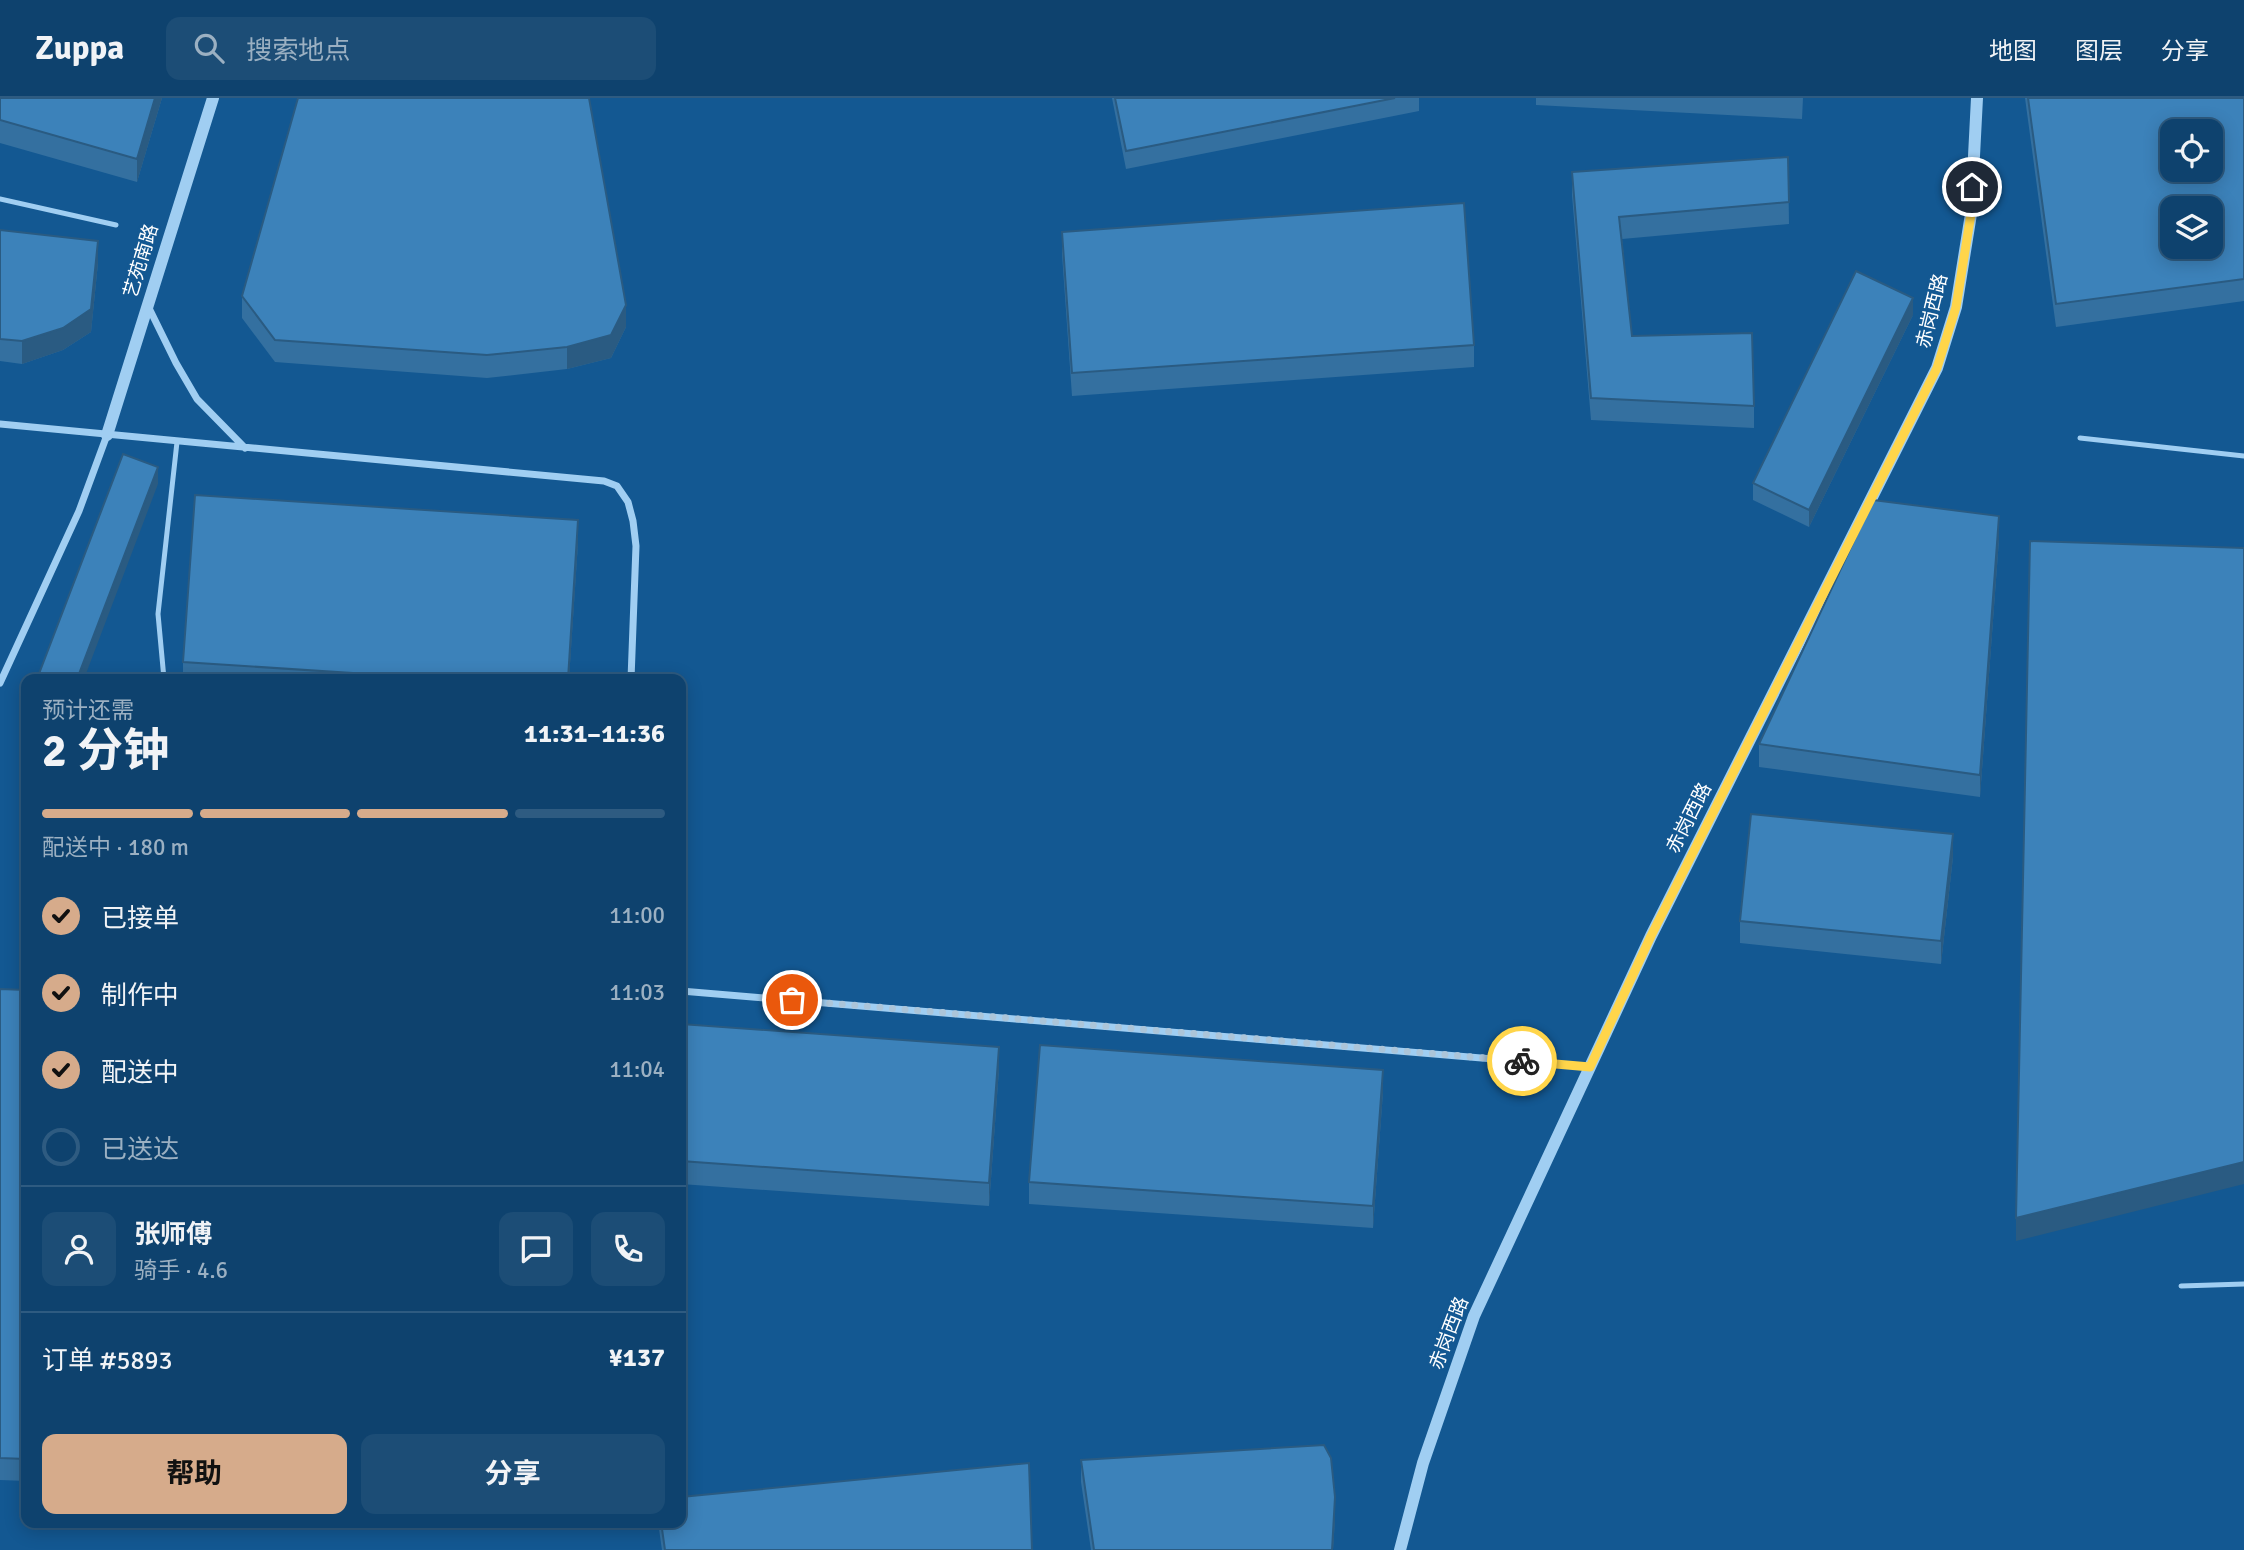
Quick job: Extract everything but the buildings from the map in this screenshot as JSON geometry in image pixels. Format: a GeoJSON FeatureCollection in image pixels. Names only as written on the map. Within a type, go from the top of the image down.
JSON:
{"type":"FeatureCollection","features":[{"type":"Feature","properties":{"kind":"street","name":"艺苑南路"},"geometry":{"type":"LineString","coordinates":[[107,435],[213,98]]}},
{"type":"Feature","properties":{"kind":"street","name":"赤岗西路"},"geometry":{"type":"LineString","coordinates":[[1400,1550],[1423,1463],[1474,1316],[1651,936],[1937,368],[1956,307],[1971,214],[1977,98]]}},
{"type":"Feature","properties":{"kind":"street"},"geometry":{"type":"LineString","coordinates":[[148,306],[197,399],[245,448]]}},
{"type":"Feature","properties":{"kind":"street"},"geometry":{"type":"LineString","coordinates":[[0,424],[604,481],[617,486],[628,502],[636,546],[631,674]]}},
{"type":"Feature","properties":{"kind":"street"},"geometry":{"type":"LineString","coordinates":[[0,683],[79,511],[107,435]]}},
{"type":"Feature","properties":{"kind":"street"},"geometry":{"type":"LineString","coordinates":[[686,990],[1590,1067]]}},
{"type":"Feature","properties":{"kind":"lane"},"geometry":{"type":"LineString","coordinates":[[0,199],[116,225]]}},
{"type":"Feature","properties":{"kind":"lane"},"geometry":{"type":"LineString","coordinates":[[2080,438],[2244,456]]}},
{"type":"Feature","properties":{"kind":"lane"},"geometry":{"type":"LineString","coordinates":[[164,674],[158,614],[177,442]]}},
{"type":"Feature","properties":{"kind":"lane"},"geometry":{"type":"LineString","coordinates":[[2180,1286],[2244,1284]]}},
{"type":"Feature","properties":{"kind":"way so far"},"geometry":{"type":"LineString","coordinates":[[792,1000],[1522,1061]]}},
{"type":"Feature","properties":{"kind":"route"},"geometry":{"type":"LineString","coordinates":[[1522,1061],[1590,1067],[1651,936],[1937,368],[1956,307],[1971,214],[1972,187]]}}]}
